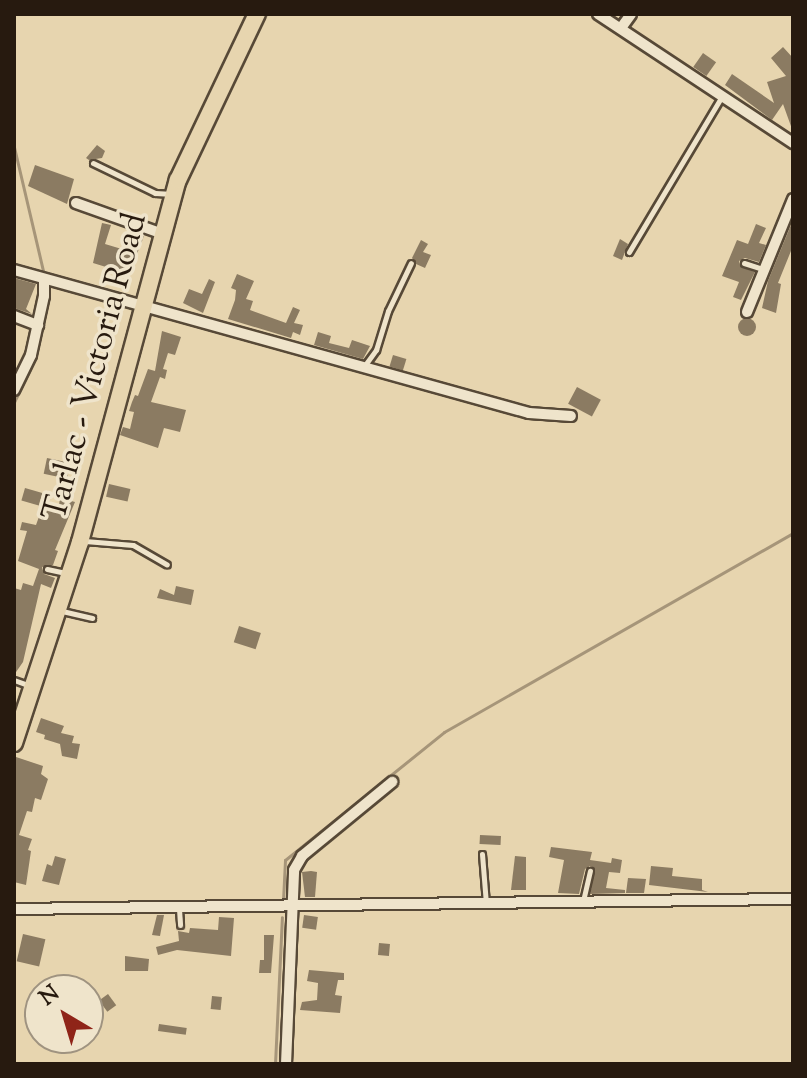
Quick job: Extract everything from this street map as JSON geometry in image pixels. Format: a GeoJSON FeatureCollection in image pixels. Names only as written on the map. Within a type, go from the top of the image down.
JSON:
{"type":"FeatureCollection","features":[{"type":"Feature","properties":{"kind":"main road","name":"Tarlac - Victoria Road"},"geometry":{"type":"LineString","coordinates":[[14,743],[80,542],[174,194],[192,146],[257,14]]}},
{"type":"Feature","properties":{"kind":"street"},"geometry":{"type":"LineString","coordinates":[[598,14],[793,143]]}},
{"type":"Feature","properties":{"kind":"street"},"geometry":{"type":"LineString","coordinates":[[621,28],[631,14]]}},
{"type":"Feature","properties":{"kind":"street"},"geometry":{"type":"LineString","coordinates":[[747,312],[793,199]]}},
{"type":"Feature","properties":{"kind":"street"},"geometry":{"type":"LineString","coordinates":[[76,203],[163,234]]}},
{"type":"Feature","properties":{"kind":"street"},"geometry":{"type":"LineString","coordinates":[[14,270],[529,413],[571,416]]}},
{"type":"Feature","properties":{"kind":"street"},"geometry":{"type":"LineString","coordinates":[[14,390],[31,355],[44,279]]}},
{"type":"Feature","properties":{"kind":"street"},"geometry":{"type":"LineString","coordinates":[[14,316],[38,325]]}},
{"type":"Feature","properties":{"kind":"street"},"geometry":{"type":"LineString","coordinates":[[286,1064],[294,870],[298,861],[392,782]]}},
{"type":"Feature","properties":{"kind":"street"},"geometry":{"type":"LineString","coordinates":[[14,909],[793,899]]}},
{"type":"Feature","properties":{"kind":"lane"},"geometry":{"type":"LineString","coordinates":[[629,252],[723,95]]}},
{"type":"Feature","properties":{"kind":"lane"},"geometry":{"type":"LineString","coordinates":[[93,163],[155,193],[174,194]]}},
{"type":"Feature","properties":{"kind":"lane"},"geometry":{"type":"LineString","coordinates":[[362,369],[376,350],[388,311],[411,263]]}},
{"type":"Feature","properties":{"kind":"lane"},"geometry":{"type":"LineString","coordinates":[[744,263],[764,269]]}},
{"type":"Feature","properties":{"kind":"lane"},"geometry":{"type":"LineString","coordinates":[[80,542],[96,540],[133,545],[167,565]]}},
{"type":"Feature","properties":{"kind":"lane"},"geometry":{"type":"LineString","coordinates":[[47,569],[69,574]]}},
{"type":"Feature","properties":{"kind":"lane"},"geometry":{"type":"LineString","coordinates":[[57,611],[92,618]]}},
{"type":"Feature","properties":{"kind":"lane"},"geometry":{"type":"LineString","coordinates":[[14,680],[32,686]]}},
{"type":"Feature","properties":{"kind":"lane"},"geometry":{"type":"LineString","coordinates":[[482,854],[486,905]]}},
{"type":"Feature","properties":{"kind":"lane"},"geometry":{"type":"LineString","coordinates":[[583,902],[590,871]]}},
{"type":"Feature","properties":{"kind":"lane"},"geometry":{"type":"LineString","coordinates":[[179,909],[180,925]]}},
{"type":"Feature","properties":{"kind":"building"},"geometry":{"type":"Polygon","coordinates":[[[783,47],[793,58],[792,129],[783,104],[772,120],[725,85],[732,74],[774,103],[767,82],[786,76],[771,58],[783,47]]]}},
{"type":"Feature","properties":{"kind":"building"},"geometry":{"type":"Polygon","coordinates":[[[703,53],[716,62],[706,76],[693,67],[703,53]]]}},
{"type":"Feature","properties":{"kind":"building"},"geometry":{"type":"Polygon","coordinates":[[[97,145],[105,151],[102,158],[86,158],[97,145]]]}},
{"type":"Feature","properties":{"kind":"building"},"geometry":{"type":"Polygon","coordinates":[[[35,165],[74,179],[67,204],[28,186],[35,165]]]}},
{"type":"Feature","properties":{"kind":"building"},"geometry":{"type":"Polygon","coordinates":[[[793,220],[793,246],[778,283],[781,284],[776,313],[762,308],[768,281],[793,220]]]}},
{"type":"Feature","properties":{"kind":"building"},"geometry":{"type":"Polygon","coordinates":[[[102,223],[111,225],[105,244],[125,250],[130,231],[144,236],[129,274],[93,263],[102,223]]]}},
{"type":"Feature","properties":{"kind":"building"},"geometry":{"type":"Polygon","coordinates":[[[756,224],[766,228],[759,243],[766,245],[759,262],[745,258],[739,261],[741,267],[755,272],[741,300],[733,297],[739,282],[722,276],[737,240],[748,244],[756,224]]]}},
{"type":"Feature","properties":{"kind":"building"},"geometry":{"type":"Polygon","coordinates":[[[620,239],[628,244],[622,260],[613,256],[620,239]]]}},
{"type":"Feature","properties":{"kind":"building"},"geometry":{"type":"Polygon","coordinates":[[[421,240],[428,244],[423,252],[431,255],[425,268],[412,258],[421,240]]]}},
{"type":"Feature","properties":{"kind":"building"},"geometry":{"type":"Polygon","coordinates":[[[237,274],[254,281],[246,299],[253,301],[250,310],[286,323],[293,307],[300,310],[294,323],[303,325],[300,335],[293,332],[291,338],[228,319],[236,290],[231,288],[237,274]]]}},
{"type":"Feature","properties":{"kind":"building"},"geometry":{"type":"Polygon","coordinates":[[[14,278],[36,284],[26,309],[32,314],[14,308],[14,278]]]}},
{"type":"Feature","properties":{"kind":"building"},"geometry":{"type":"Polygon","coordinates":[[[209,279],[215,282],[203,313],[183,303],[189,289],[202,294],[209,279]]]}},
{"type":"Feature","properties":{"kind":"building"},"geometry":{"type":"Polygon","coordinates":[[[743,318],[751,318],[756,327],[754,334],[743,336],[738,331],[738,323],[743,318]]]}},
{"type":"Feature","properties":{"kind":"building"},"geometry":{"type":"Polygon","coordinates":[[[162,331],[181,337],[175,355],[168,353],[163,369],[167,370],[165,379],[160,377],[151,402],[186,410],[180,432],[164,428],[158,448],[120,435],[123,427],[130,429],[134,412],[129,411],[148,369],[155,371],[162,331]]]}},
{"type":"Feature","properties":{"kind":"building"},"geometry":{"type":"Polygon","coordinates":[[[318,332],[331,336],[329,343],[349,348],[352,340],[370,346],[363,359],[314,345],[318,332]]]}},
{"type":"Feature","properties":{"kind":"building"},"geometry":{"type":"Polygon","coordinates":[[[393,355],[406,359],[403,371],[389,366],[393,355]]]}},
{"type":"Feature","properties":{"kind":"building"},"geometry":{"type":"Polygon","coordinates":[[[577,387],[601,400],[592,416],[568,404],[577,387]]]}},
{"type":"Feature","properties":{"kind":"building"},"geometry":{"type":"Polygon","coordinates":[[[47,458],[70,463],[67,479],[44,474],[47,458]]]}},
{"type":"Feature","properties":{"kind":"building"},"geometry":{"type":"Polygon","coordinates":[[[109,484],[130,489],[128,502],[106,497],[109,484]]]}},
{"type":"Feature","properties":{"kind":"building"},"geometry":{"type":"Polygon","coordinates":[[[25,488],[42,493],[39,505],[21,500],[25,488]]]}},
{"type":"Feature","properties":{"kind":"building"},"geometry":{"type":"Polygon","coordinates":[[[60,498],[75,502],[55,550],[58,551],[53,565],[42,567],[44,574],[55,578],[51,588],[41,584],[23,662],[14,675],[14,588],[21,590],[23,583],[33,586],[39,569],[18,561],[27,531],[20,530],[22,522],[36,525],[45,500],[59,505],[60,498]]]}},
{"type":"Feature","properties":{"kind":"building"},"geometry":{"type":"Polygon","coordinates":[[[176,586],[194,590],[191,605],[157,598],[160,589],[174,595],[176,586]]]}},
{"type":"Feature","properties":{"kind":"building"},"geometry":{"type":"Polygon","coordinates":[[[239,626],[261,633],[256,649],[234,642],[239,626]]]}},
{"type":"Feature","properties":{"kind":"building"},"geometry":{"type":"Polygon","coordinates":[[[41,718],[64,726],[61,733],[74,736],[72,743],[80,744],[77,759],[62,756],[60,744],[44,739],[45,735],[36,732],[41,718]]]}},
{"type":"Feature","properties":{"kind":"building"},"geometry":{"type":"Polygon","coordinates":[[[16,757],[43,766],[41,774],[48,779],[41,800],[35,798],[32,812],[27,811],[19,835],[32,839],[28,850],[31,851],[26,885],[14,882],[16,757]]]}},
{"type":"Feature","properties":{"kind":"building"},"geometry":{"type":"Polygon","coordinates":[[[480,835],[501,836],[501,845],[480,844],[480,835]]]}},
{"type":"Feature","properties":{"kind":"building"},"geometry":{"type":"Polygon","coordinates":[[[551,847],[592,852],[590,860],[611,863],[612,858],[622,860],[620,873],[609,872],[606,888],[625,890],[625,893],[590,894],[595,871],[590,866],[585,869],[579,894],[558,893],[564,860],[549,857],[551,847]]]}},
{"type":"Feature","properties":{"kind":"building"},"geometry":{"type":"Polygon","coordinates":[[[55,856],[66,859],[59,885],[42,881],[47,864],[52,866],[55,856]]]}},
{"type":"Feature","properties":{"kind":"building"},"geometry":{"type":"Polygon","coordinates":[[[515,856],[526,857],[526,890],[511,890],[515,856]]]}},
{"type":"Feature","properties":{"kind":"building"},"geometry":{"type":"Polygon","coordinates":[[[651,866],[673,868],[672,876],[702,879],[702,890],[708,892],[649,885],[651,866]]]}},
{"type":"Feature","properties":{"kind":"building"},"geometry":{"type":"Polygon","coordinates":[[[302,872],[317,872],[315,897],[305,897],[302,872]]]}},
{"type":"Feature","properties":{"kind":"building"},"geometry":{"type":"Polygon","coordinates":[[[628,878],[646,879],[644,893],[626,893],[628,878]]]}},
{"type":"Feature","properties":{"kind":"building"},"geometry":{"type":"Polygon","coordinates":[[[157,915],[164,915],[160,936],[152,935],[157,915]]]}},
{"type":"Feature","properties":{"kind":"building"},"geometry":{"type":"Polygon","coordinates":[[[304,915],[318,917],[316,930],[302,928],[304,915]]]}},
{"type":"Feature","properties":{"kind":"building"},"geometry":{"type":"Polygon","coordinates":[[[219,917],[234,918],[231,956],[177,950],[158,955],[156,947],[179,941],[178,931],[189,933],[190,928],[218,930],[219,917]]]}},
{"type":"Feature","properties":{"kind":"building"},"geometry":{"type":"Polygon","coordinates":[[[23,934],[45,939],[39,966],[17,961],[23,934]]]}},
{"type":"Feature","properties":{"kind":"building"},"geometry":{"type":"Polygon","coordinates":[[[264,935],[274,935],[271,973],[259,973],[260,960],[264,960],[264,935]]]}},
{"type":"Feature","properties":{"kind":"building"},"geometry":{"type":"Polygon","coordinates":[[[379,943],[390,944],[389,956],[378,955],[379,943]]]}},
{"type":"Feature","properties":{"kind":"building"},"geometry":{"type":"Polygon","coordinates":[[[125,956],[149,959],[148,971],[125,971],[125,956]]]}},
{"type":"Feature","properties":{"kind":"building"},"geometry":{"type":"Polygon","coordinates":[[[309,970],[344,973],[344,980],[338,980],[335,995],[342,996],[340,1013],[300,1010],[302,1002],[317,1000],[318,983],[307,981],[309,970]]]}},
{"type":"Feature","properties":{"kind":"building"},"geometry":{"type":"Polygon","coordinates":[[[108,994],[116,1005],[107,1012],[104,997],[108,994]]]}},
{"type":"Feature","properties":{"kind":"building"},"geometry":{"type":"Polygon","coordinates":[[[212,996],[222,997],[221,1010],[211,1009],[212,996]]]}},
{"type":"Feature","properties":{"kind":"building"},"geometry":{"type":"Polygon","coordinates":[[[159,1024],[187,1028],[186,1035],[158,1031],[159,1024]]]}},
{"type":"Feature","properties":{"kind":"waterway"},"geometry":{"type":"LineString","coordinates":[[14,147],[44,275]]}},
{"type":"Feature","properties":{"kind":"waterway"},"geometry":{"type":"LineString","coordinates":[[14,402],[30,369]]}},
{"type":"Feature","properties":{"kind":"waterway"},"geometry":{"type":"LineString","coordinates":[[283,901],[285,860],[444,732],[793,533]]}},
{"type":"Feature","properties":{"kind":"waterway"},"geometry":{"type":"LineString","coordinates":[[275,1064],[282,917]]}}]}
